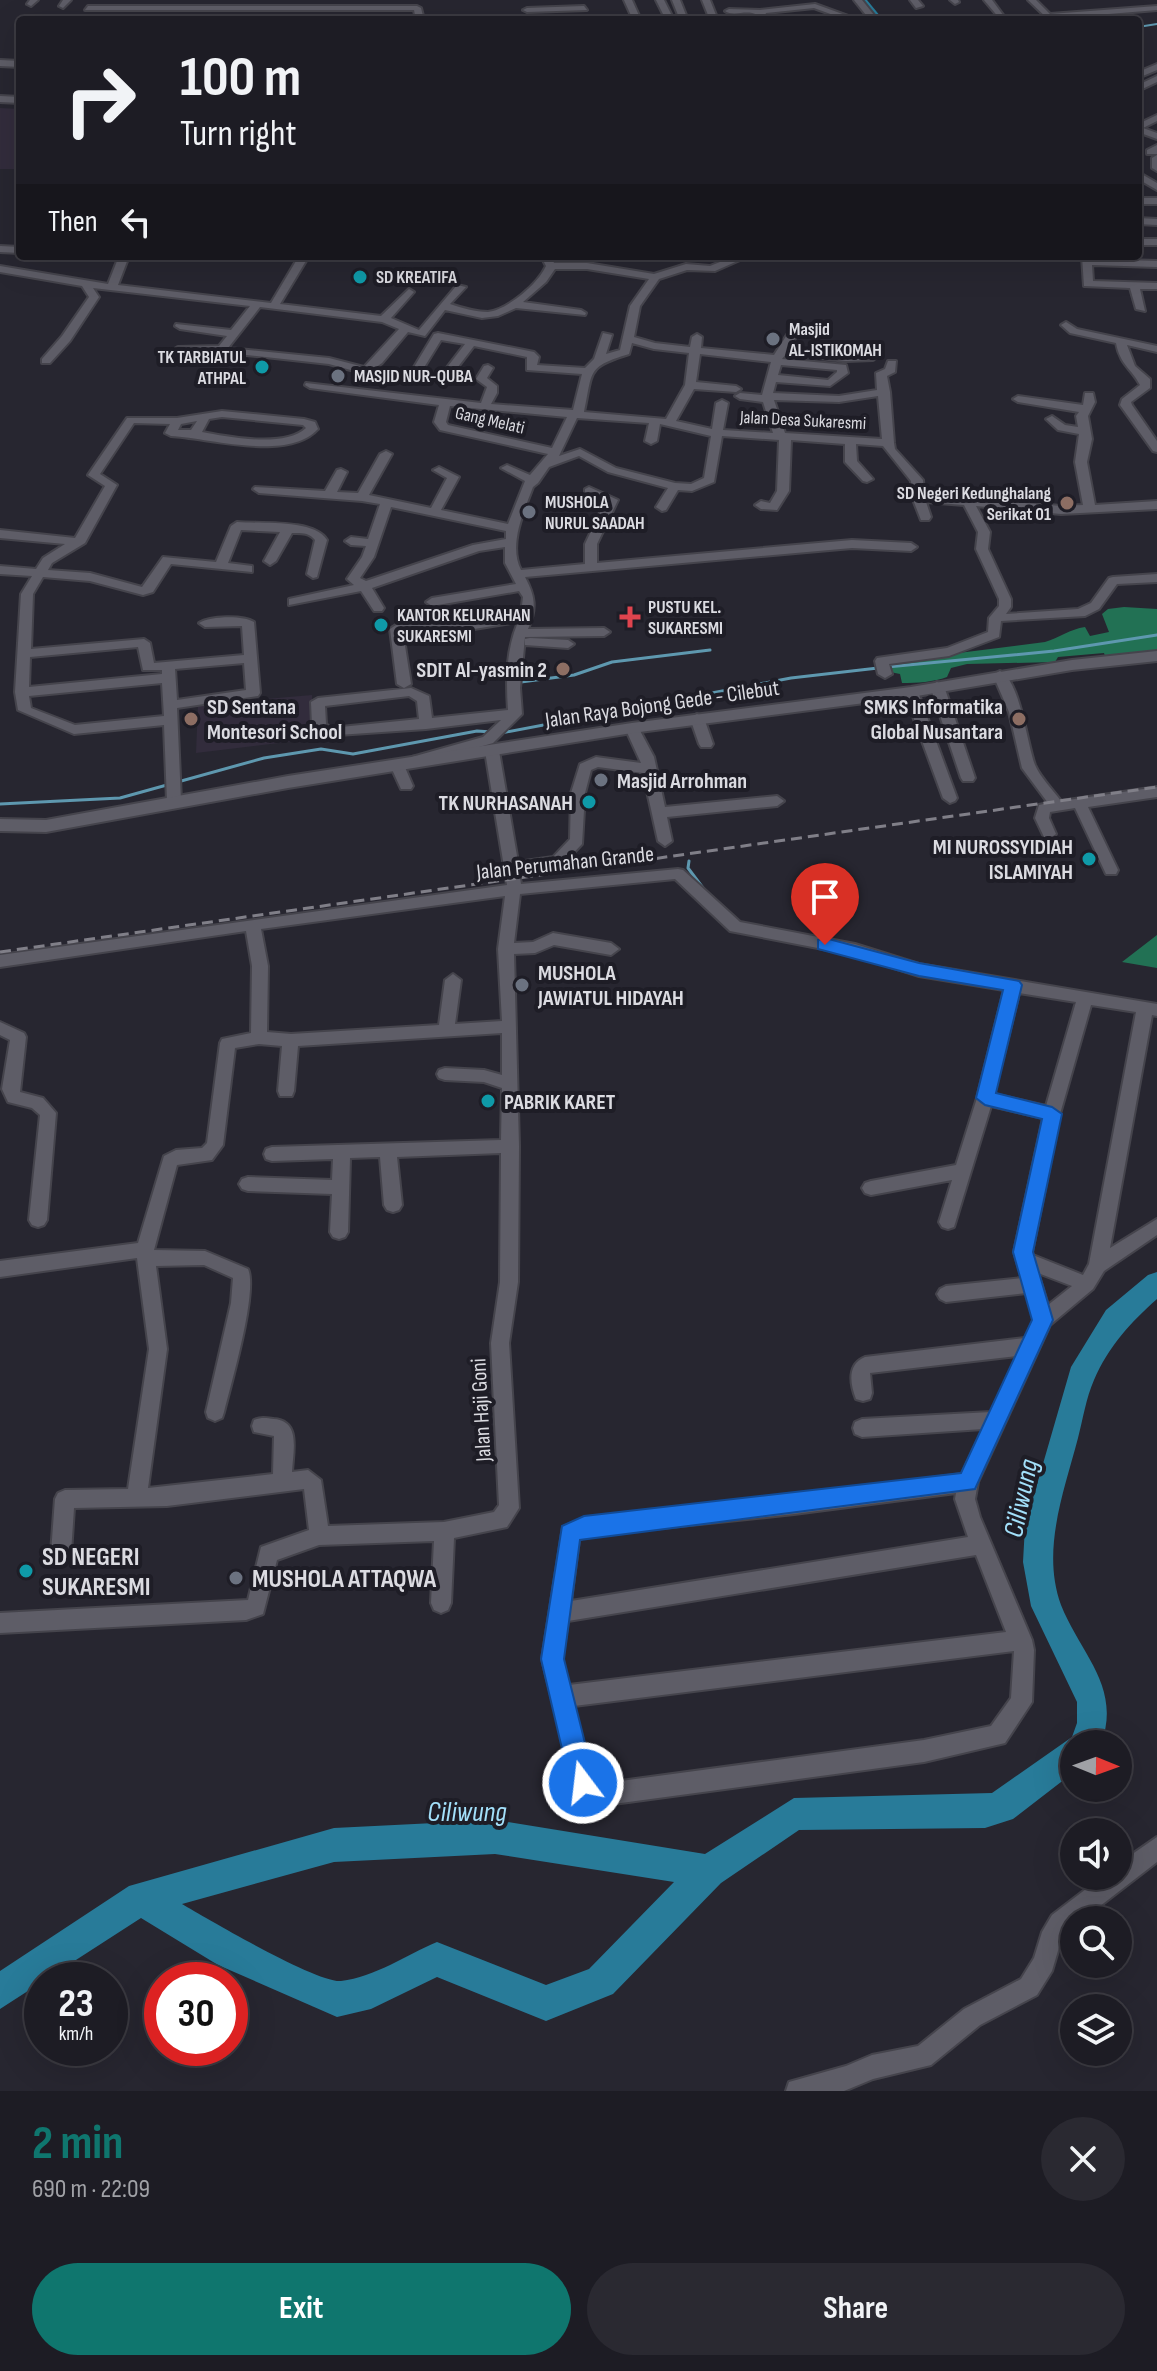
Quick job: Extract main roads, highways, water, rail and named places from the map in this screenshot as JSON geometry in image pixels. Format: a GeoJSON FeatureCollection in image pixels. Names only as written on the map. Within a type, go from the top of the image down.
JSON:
{"type":"FeatureCollection","features":[{"type":"Feature","properties":{"kind":"main road","name":"Jalan Raya Bojong Gede - Cilebut"},"geometry":{"type":"LineString","coordinates":[[0,825],[46,826],[175,797],[405,764],[490,746],[911,692],[1000,675],[1157,656]]}},
{"type":"Feature","properties":{"kind":"waterway"},"geometry":{"type":"LineString","coordinates":[[863,0],[877,16]]}},
{"type":"Feature","properties":{"kind":"waterway"},"geometry":{"type":"LineString","coordinates":[[1142,26],[1157,24]]}},
{"type":"Feature","properties":{"kind":"waterway"},"geometry":{"type":"LineString","coordinates":[[887,667],[1054,651],[1157,635]]}},
{"type":"Feature","properties":{"kind":"waterway"},"geometry":{"type":"LineString","coordinates":[[521,682],[574,675],[612,662],[710,650]]}},
{"type":"Feature","properties":{"kind":"waterway"},"geometry":{"type":"LineString","coordinates":[[501,733],[791,678],[878,668]]}},
{"type":"Feature","properties":{"kind":"waterway"},"geometry":{"type":"LineString","coordinates":[[0,804],[120,798],[264,758],[321,749],[353,754],[477,731],[492,732]]}},
{"type":"Feature","properties":{"kind":"waterway"},"geometry":{"type":"LineString","coordinates":[[689,861],[688,868],[706,892]]}},
{"type":"Feature","properties":{"kind":"waterway","name":"Ciliwung"},"geometry":{"type":"LineString","coordinates":[[1090,1730],[1093,1700],[1046,1606],[1038,1562],[1040,1526],[1081,1376],[1116,1318],[1157,1283]]}},
{"type":"Feature","properties":{"kind":"waterway","name":"Ciliwung"},"geometry":{"type":"LineString","coordinates":[[709,1871],[794,1814],[918,1810],[985,1812],[1001,1807],[1060,1763]]}},
{"type":"Feature","properties":{"kind":"waterway","name":"Ciliwung"},"geometry":{"type":"LineString","coordinates":[[141,1898],[334,1845],[495,1837],[709,1871]]}},
{"type":"Feature","properties":{"kind":"waterway"},"geometry":{"type":"LineString","coordinates":[[141,1898],[230,1953],[337,1999],[371,1991],[437,1959],[496,1986],[546,2003],[601,1982],[709,1871]]}},
{"type":"Feature","properties":{"kind":"waterway","name":"Ciliwung"},"geometry":{"type":"LineString","coordinates":[[0,1991],[141,1898]]}},
{"type":"Feature","properties":{"kind":"railway"},"geometry":{"type":"LineString","coordinates":[[0,952],[1157,787]]}},
{"type":"Feature","properties":{"kind":"place","name":"SD KREATIFA"},"geometry":{"type":"Point","coordinates":[360,277]}},
{"type":"Feature","properties":{"kind":"place","name":"Masjid AL-ISTIKOMAH"},"geometry":{"type":"Point","coordinates":[773,339]}},
{"type":"Feature","properties":{"kind":"place","name":"TK TARBIATUL ATHPAL"},"geometry":{"type":"Point","coordinates":[262,367]}},
{"type":"Feature","properties":{"kind":"place","name":"MASJID NUR-QUBA"},"geometry":{"type":"Point","coordinates":[338,376]}},
{"type":"Feature","properties":{"kind":"place","name":"SD Negeri Kedunghalang Serikat 01"},"geometry":{"type":"Point","coordinates":[1067,503]}},
{"type":"Feature","properties":{"kind":"place","name":"MUSHOLA NURUL SAADAH"},"geometry":{"type":"Point","coordinates":[529,512]}},
{"type":"Feature","properties":{"kind":"place","name":"PUSTU KEL. SUKARESMI"},"geometry":{"type":"Point","coordinates":[630,617]}},
{"type":"Feature","properties":{"kind":"place","name":"KANTOR KELURAHAN SUKARESMI"},"geometry":{"type":"Point","coordinates":[381,625]}},
{"type":"Feature","properties":{"kind":"place","name":"SDIT Al-yasmin 2"},"geometry":{"type":"Point","coordinates":[563,669]}},
{"type":"Feature","properties":{"kind":"place","name":"SD Sentana Montesori School"},"geometry":{"type":"Point","coordinates":[191,719]}},
{"type":"Feature","properties":{"kind":"place","name":"SMKS Informatika Global Nusantara"},"geometry":{"type":"Point","coordinates":[1019,719]}},
{"type":"Feature","properties":{"kind":"place","name":"Masjid Arrohman"},"geometry":{"type":"Point","coordinates":[601,780]}},
{"type":"Feature","properties":{"kind":"place","name":"TK NURHASANAH"},"geometry":{"type":"Point","coordinates":[589,802]}},
{"type":"Feature","properties":{"kind":"place","name":"MI NUROSSYIDIAH ISLAMIYAH"},"geometry":{"type":"Point","coordinates":[1089,859]}},
{"type":"Feature","properties":{"kind":"place","name":"MUSHOLA JAWIATUL HIDAYAH"},"geometry":{"type":"Point","coordinates":[522,985]}},
{"type":"Feature","properties":{"kind":"place","name":"PABRIK KARET"},"geometry":{"type":"Point","coordinates":[488,1101]}},
{"type":"Feature","properties":{"kind":"place","name":"SD NEGERI SUKARESMI"},"geometry":{"type":"Point","coordinates":[26,1571]}},
{"type":"Feature","properties":{"kind":"place","name":"MUSHOLA ATTAQWA"},"geometry":{"type":"Point","coordinates":[236,1578]}}]}
